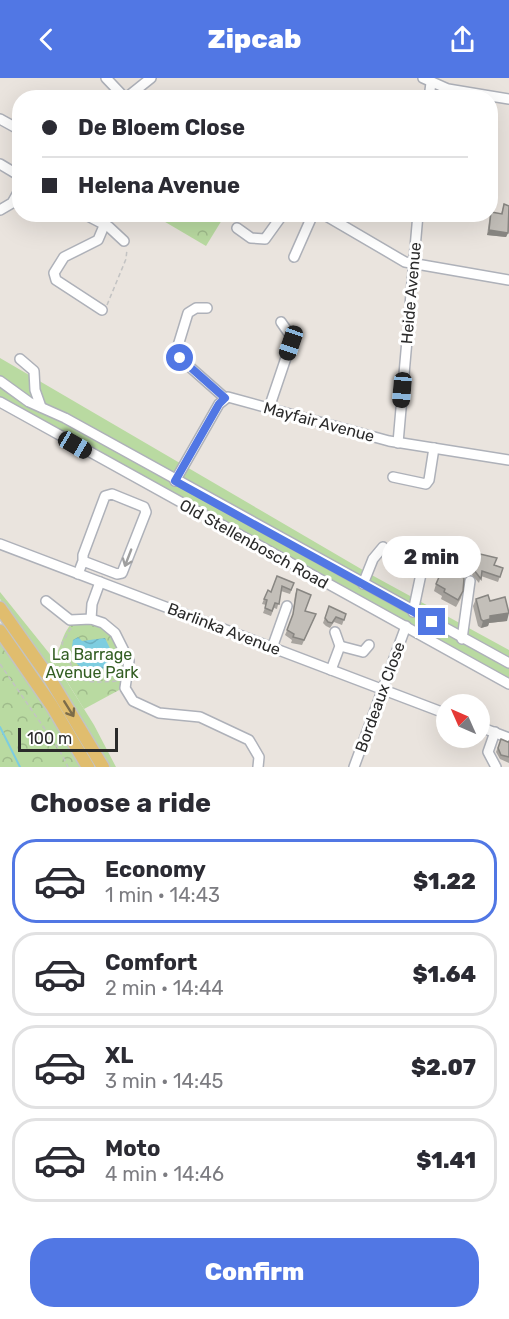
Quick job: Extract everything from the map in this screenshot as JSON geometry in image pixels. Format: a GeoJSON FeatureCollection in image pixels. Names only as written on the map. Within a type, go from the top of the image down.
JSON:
{"type":"FeatureCollection","features":[{"type":"Feature","properties":{"kind":"main road"},"geometry":{"type":"LineString","coordinates":[[0,608],[50,679],[103,767]]}},
{"type":"Feature","properties":{"kind":"main road"},"geometry":{"type":"LineString","coordinates":[[0,631],[47,698],[88,767]]}},
{"type":"Feature","properties":{"kind":"street"},"geometry":{"type":"LineString","coordinates":[[106,78],[117,90]]}},
{"type":"Feature","properties":{"kind":"street"},"geometry":{"type":"LineString","coordinates":[[135,90],[151,78]]}},
{"type":"Feature","properties":{"kind":"street"},"geometry":{"type":"LineString","coordinates":[[427,80],[454,90]]}},
{"type":"Feature","properties":{"kind":"street"},"geometry":{"type":"LineString","coordinates":[[99,222],[124,241]]}},
{"type":"Feature","properties":{"kind":"street"},"geometry":{"type":"LineString","coordinates":[[102,310],[56,280],[54,273],[64,257],[95,243],[106,222]]}},
{"type":"Feature","properties":{"kind":"street"},"geometry":{"type":"LineString","coordinates":[[237,228],[252,238],[265,239],[277,222]]}},
{"type":"Feature","properties":{"kind":"street"},"geometry":{"type":"LineString","coordinates":[[294,257],[310,222]]}},
{"type":"Feature","properties":{"kind":"street"},"geometry":{"type":"LineString","coordinates":[[335,222],[386,253],[413,265],[509,280]]}},
{"type":"Feature","properties":{"kind":"street","name":"Heide Avenue"},"geometry":{"type":"LineString","coordinates":[[398,442],[417,222]]}},
{"type":"Feature","properties":{"kind":"street"},"geometry":{"type":"LineString","coordinates":[[175,481],[219,404],[225,398],[182,360],[178,352],[185,316],[194,309],[207,308]]}},
{"type":"Feature","properties":{"kind":"street"},"geometry":{"type":"LineString","coordinates":[[268,408],[291,340],[281,322]]}},
{"type":"Feature","properties":{"kind":"street"},"geometry":{"type":"LineString","coordinates":[[20,359],[34,371],[34,390],[41,407]]}},
{"type":"Feature","properties":{"kind":"street"},"geometry":{"type":"LineString","coordinates":[[0,381],[25,399],[509,663]]}},
{"type":"Feature","properties":{"kind":"street","name":"Mayfair Avenue"},"geometry":{"type":"LineString","coordinates":[[225,398],[231,397],[398,442],[509,460]]}},
{"type":"Feature","properties":{"kind":"street","name":"Old Stellenbosch Road"},"geometry":{"type":"LineString","coordinates":[[0,402],[509,684]]}},
{"type":"Feature","properties":{"kind":"street"},"geometry":{"type":"LineString","coordinates":[[393,477],[426,484],[429,480],[434,448]]}},
{"type":"Feature","properties":{"kind":"street"},"geometry":{"type":"LineString","coordinates":[[121,471],[130,456]]}},
{"type":"Feature","properties":{"kind":"street"},"geometry":{"type":"LineString","coordinates":[[78,574],[83,561],[82,555],[107,495],[112,494],[146,508],[122,573],[117,574],[83,561]]}},
{"type":"Feature","properties":{"kind":"street"},"geometry":{"type":"LineString","coordinates":[[210,520],[218,504]]}},
{"type":"Feature","properties":{"kind":"street","name":"Barlinka Avenue"},"geometry":{"type":"LineString","coordinates":[[0,544],[436,710]]}},
{"type":"Feature","properties":{"kind":"street"},"geometry":{"type":"LineString","coordinates":[[363,584],[373,559],[383,547]]}},
{"type":"Feature","properties":{"kind":"street"},"geometry":{"type":"LineString","coordinates":[[413,612],[425,555]]}},
{"type":"Feature","properties":{"kind":"street"},"geometry":{"type":"LineString","coordinates":[[462,639],[470,581]]}},
{"type":"Feature","properties":{"kind":"street"},"geometry":{"type":"LineString","coordinates":[[91,619],[92,604],[100,582]]}},
{"type":"Feature","properties":{"kind":"street"},"geometry":{"type":"LineString","coordinates":[[46,601],[68,618],[76,621],[91,619],[108,626],[118,637],[129,661],[125,681],[127,695],[141,706],[165,714],[198,716],[249,740],[259,757],[258,767]]}},
{"type":"Feature","properties":{"kind":"street"},"geometry":{"type":"LineString","coordinates":[[272,648],[287,606]]}},
{"type":"Feature","properties":{"kind":"street","name":"Bordeaux Close"},"geometry":{"type":"LineString","coordinates":[[354,767],[406,627]]}},
{"type":"Feature","properties":{"kind":"street"},"geometry":{"type":"LineString","coordinates":[[331,670],[340,646],[335,632]]}},
{"type":"Feature","properties":{"kind":"street"},"geometry":{"type":"LineString","coordinates":[[443,649],[451,633]]}},
{"type":"Feature","properties":{"kind":"street"},"geometry":{"type":"LineString","coordinates":[[340,646],[363,652],[369,645]]}},
{"type":"Feature","properties":{"kind":"street"},"geometry":{"type":"LineString","coordinates":[[490,730],[509,738]]}},
{"type":"Feature","properties":{"kind":"street"},"geometry":{"type":"LineString","coordinates":[[495,732],[488,752],[496,767]]}},
{"type":"Feature","properties":{"kind":"path"},"geometry":{"type":"LineString","coordinates":[[102,310],[111,302],[118,276],[126,259],[127,248],[124,241]]}},
{"type":"Feature","properties":{"kind":"path"},"geometry":{"type":"LineString","coordinates":[[76,621],[62,643],[75,675],[87,683],[125,681]]}},
{"type":"Feature","properties":{"kind":"path"},"geometry":{"type":"LineString","coordinates":[[0,664],[60,751],[68,767]]}},
{"type":"Feature","properties":{"kind":"path"},"geometry":{"type":"LineString","coordinates":[[50,679],[75,675]]}},
{"type":"Feature","properties":{"kind":"green space"},"geometry":{"type":"Polygon","coordinates":[[[165,222],[221,222],[206,246],[165,222]]]}},
{"type":"Feature","properties":{"kind":"green space"},"geometry":{"type":"Polygon","coordinates":[[[0,358],[368,573],[509,650],[509,680],[0,397],[0,358]]]}},
{"type":"Feature","properties":{"kind":"green space"},"geometry":{"type":"Polygon","coordinates":[[[0,592],[49,653],[94,725],[116,767],[110,767],[54,674],[0,599],[0,592]]]}},
{"type":"Feature","properties":{"kind":"green space","name":"La Barrage Avenue Park"},"geometry":{"type":"Polygon","coordinates":[[[89,622],[109,631],[125,660],[121,689],[84,709],[53,659],[71,624],[89,622]]]}},
{"type":"Feature","properties":{"kind":"green space"},"geometry":{"type":"Polygon","coordinates":[[[0,640],[32,685],[81,767],[0,767],[0,640]]]}},
{"type":"Feature","properties":{"kind":"water"},"geometry":{"type":"Polygon","coordinates":[[[78,637],[82,641],[105,638],[115,663],[98,670],[83,668],[74,658],[72,650],[73,640],[78,637]]]}},
{"type":"Feature","properties":{"kind":"building"},"geometry":{"type":"Polygon","coordinates":[[[504,204],[509,206],[508,233],[489,230],[490,222],[498,222],[498,213],[502,214],[504,204]]]}},
{"type":"Feature","properties":{"kind":"building"},"geometry":{"type":"Polygon","coordinates":[[[480,554],[497,558],[494,565],[503,568],[500,577],[482,571],[481,579],[474,570],[480,554]]]}},
{"type":"Feature","properties":{"kind":"building"},"geometry":{"type":"Polygon","coordinates":[[[443,568],[464,578],[463,591],[458,600],[436,584],[443,568]]]}},
{"type":"Feature","properties":{"kind":"building"},"geometry":{"type":"Polygon","coordinates":[[[277,576],[294,583],[291,590],[282,586],[279,604],[275,603],[272,611],[265,608],[267,600],[264,599],[268,590],[271,592],[277,576]]]}},
{"type":"Feature","properties":{"kind":"building"},"geometry":{"type":"Polygon","coordinates":[[[297,589],[311,595],[305,611],[316,614],[304,640],[293,637],[294,634],[287,630],[293,614],[297,589]]]}},
{"type":"Feature","properties":{"kind":"building"},"geometry":{"type":"Polygon","coordinates":[[[488,595],[490,601],[505,597],[509,613],[490,616],[490,619],[483,621],[476,599],[488,595]]]}},
{"type":"Feature","properties":{"kind":"building"},"geometry":{"type":"Polygon","coordinates":[[[329,606],[346,614],[344,620],[336,617],[332,623],[328,622],[325,618],[329,606]]]}},
{"type":"Feature","properties":{"kind":"building"},"geometry":{"type":"Polygon","coordinates":[[[501,739],[509,741],[509,757],[501,755],[498,748],[501,739]]]}},
{"type":"Feature","properties":{"kind":"waterway"},"geometry":{"type":"LineString","coordinates":[[0,727],[20,767]]}},
{"type":"Feature","properties":{"kind":"route"},"geometry":{"type":"LineString","coordinates":[[180,358],[225,398],[220,401],[175,481],[432,622]]}}]}
